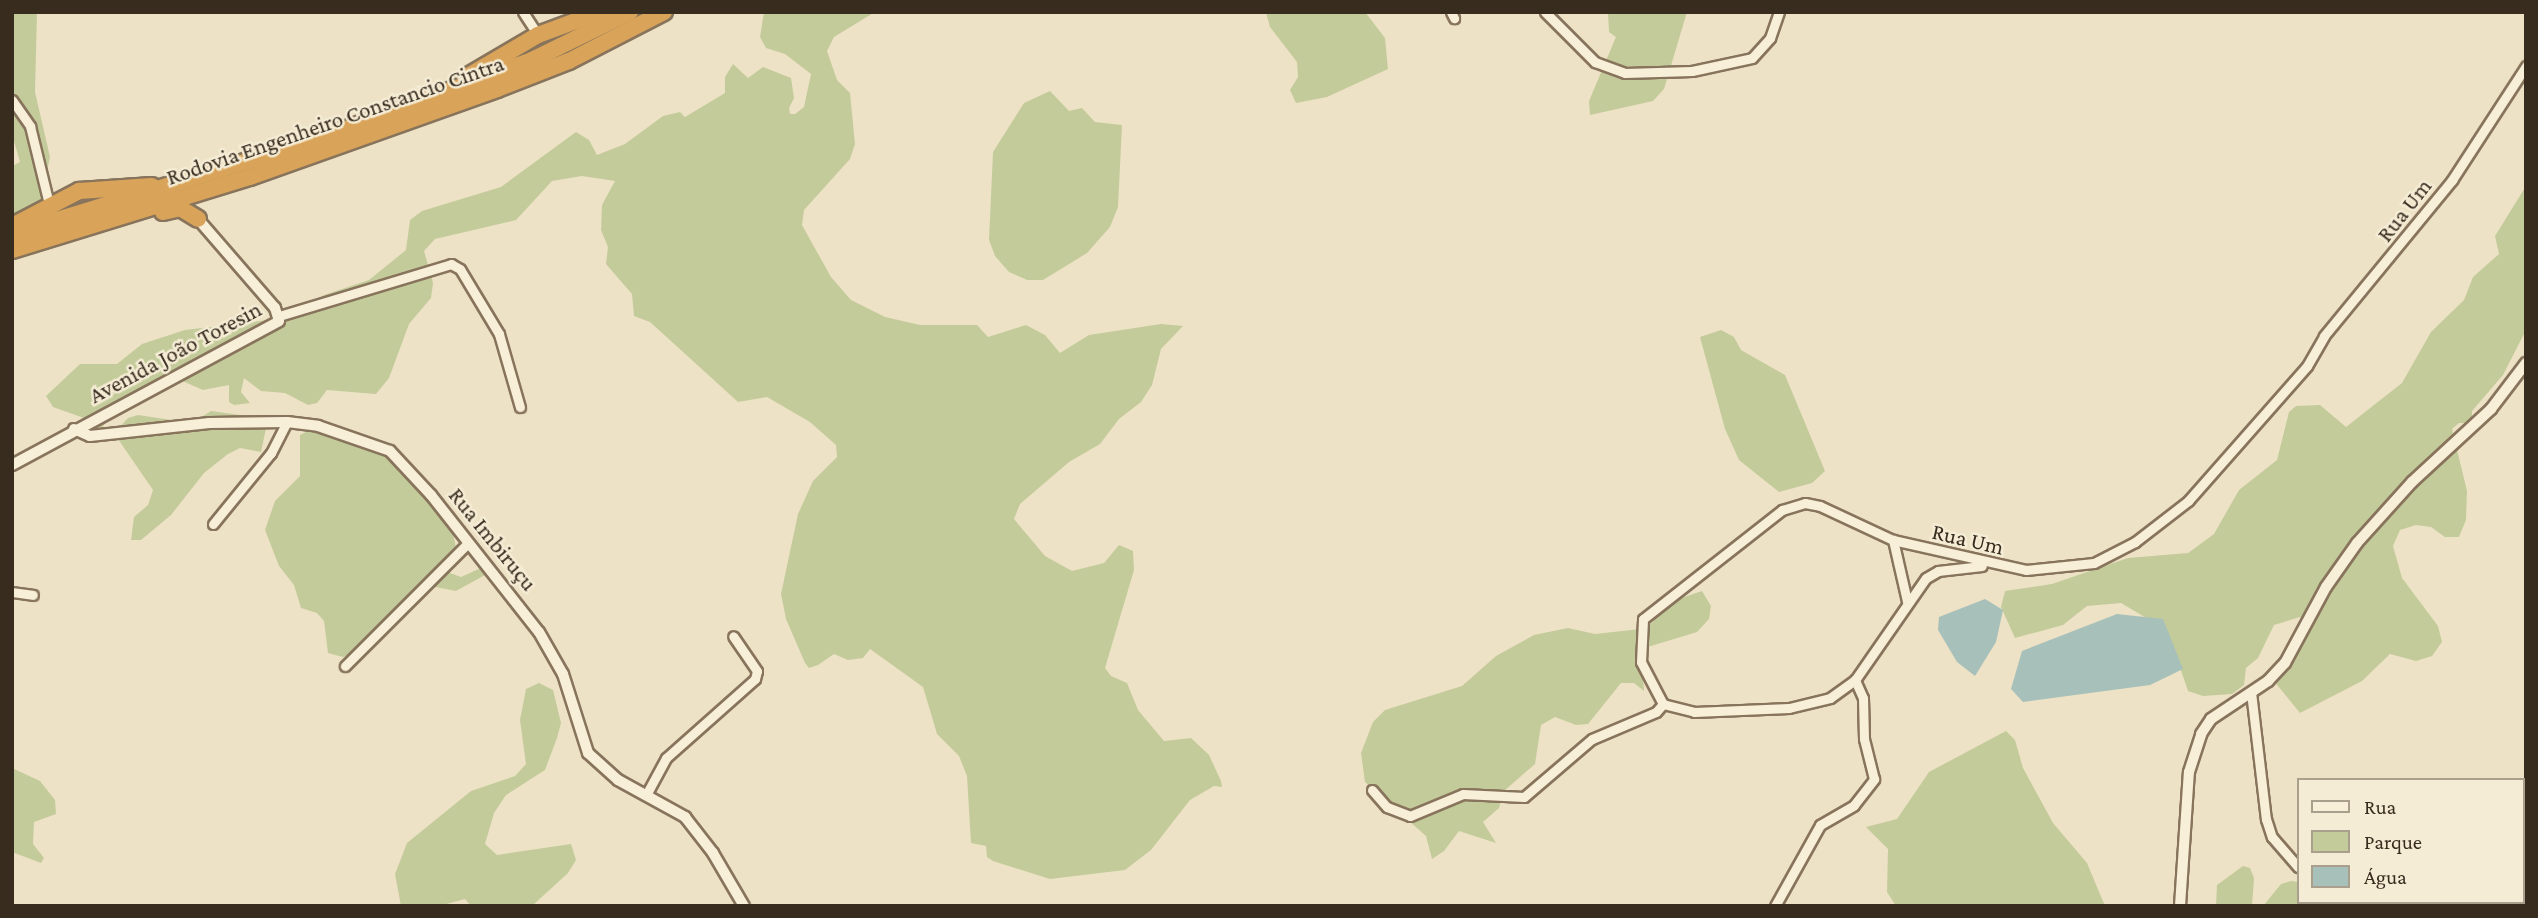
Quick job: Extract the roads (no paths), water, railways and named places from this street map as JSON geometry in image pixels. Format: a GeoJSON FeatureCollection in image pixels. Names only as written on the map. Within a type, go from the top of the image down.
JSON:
{"type":"FeatureCollection","features":[{"type":"Feature","properties":{"kind":"highway"},"geometry":{"type":"LineString","coordinates":[[453,87],[538,35],[600,12]]}},
{"type":"Feature","properties":{"kind":"highway","name":"Rodovia Engenheiro Constancio Cintra"},"geometry":{"type":"LineString","coordinates":[[12,234],[328,136],[453,87],[532,60],[630,12]]}},
{"type":"Feature","properties":{"kind":"highway","name":"Rodovia Engenheiro Constancio Cintra"},"geometry":{"type":"LineString","coordinates":[[12,250],[292,163],[537,74],[664,12]]}},
{"type":"Feature","properties":{"kind":"highway"},"geometry":{"type":"LineString","coordinates":[[198,219],[194,208],[199,202],[246,186],[292,163]]}},
{"type":"Feature","properties":{"kind":"highway"},"geometry":{"type":"LineString","coordinates":[[12,226],[49,204],[98,187],[172,186]]}},
{"type":"Feature","properties":{"kind":"highway"},"geometry":{"type":"LineString","coordinates":[[35,243],[173,209],[186,210],[198,219]]}},
{"type":"Feature","properties":{"kind":"street"},"geometry":{"type":"LineString","coordinates":[[523,12],[538,35]]}},
{"type":"Feature","properties":{"kind":"street"},"geometry":{"type":"LineString","coordinates":[[1545,12],[1595,62],[1625,73],[1692,71],[1752,58],[1770,38],[1779,12]]}},
{"type":"Feature","properties":{"kind":"street","name":"Rua Um"},"geometry":{"type":"LineString","coordinates":[[1663,705],[1641,662],[1643,619],[1766,519],[1805,503],[1893,540],[1991,566],[2046,570],[2094,563],[2135,542],[2188,501],[2307,366],[2324,335],[2452,180],[2526,66]]}},
{"type":"Feature","properties":{"kind":"street"},"geometry":{"type":"LineString","coordinates":[[12,100],[30,125],[49,204]]}},
{"type":"Feature","properties":{"kind":"street","name":"Avenida João Toresin"},"geometry":{"type":"LineString","coordinates":[[12,465],[74,429],[274,327],[279,316],[198,219]]}},
{"type":"Feature","properties":{"kind":"street"},"geometry":{"type":"LineString","coordinates":[[279,316],[451,264],[460,269],[499,334],[520,407]]}},
{"type":"Feature","properties":{"kind":"street"},"geometry":{"type":"LineString","coordinates":[[2180,906],[2194,748],[2211,719],[2251,692],[2285,663],[2326,587],[2357,543],[2412,482],[2491,409],[2526,363]]}},
{"type":"Feature","properties":{"kind":"street"},"geometry":{"type":"LineString","coordinates":[[213,524],[271,453],[287,422]]}},
{"type":"Feature","properties":{"kind":"street","name":"Rua Imbiruçu"},"geometry":{"type":"LineString","coordinates":[[74,429],[90,436],[209,423],[287,422],[318,426],[390,451],[424,487],[467,544],[523,610],[554,655],[588,753],[600,767],[685,817],[697,830],[744,906]]}},
{"type":"Feature","properties":{"kind":"street"},"geometry":{"type":"LineString","coordinates":[[1893,540],[1907,601]]}},
{"type":"Feature","properties":{"kind":"street"},"geometry":{"type":"LineString","coordinates":[[345,666],[467,544]]}},
{"type":"Feature","properties":{"kind":"street"},"geometry":{"type":"LineString","coordinates":[[1372,790],[1387,807],[1410,816],[1464,794],[1524,797],[1592,739],[1644,719],[1663,705],[1694,712],[1789,708],[1829,698],[1855,680],[1907,601],[1926,578],[1938,571],[1991,566]]}},
{"type":"Feature","properties":{"kind":"street"},"geometry":{"type":"LineString","coordinates":[[12,592],[33,595]]}},
{"type":"Feature","properties":{"kind":"street"},"geometry":{"type":"LineString","coordinates":[[646,794],[675,748],[755,678],[757,671],[733,635]]}},
{"type":"Feature","properties":{"kind":"street"},"geometry":{"type":"LineString","coordinates":[[1775,906],[1820,825],[1854,805],[1874,779],[1864,738],[1863,698],[1855,680]]}},
{"type":"Feature","properties":{"kind":"street"},"geometry":{"type":"LineString","coordinates":[[2251,692],[2266,819],[2272,837],[2296,865]]}},
{"type":"Feature","properties":{"kind":"water"},"geometry":{"type":"Polygon","coordinates":[[[1985,599],[2003,610],[1996,642],[1975,676],[1957,662],[1938,630],[1939,617],[1985,599]]]}},
{"type":"Feature","properties":{"kind":"water"},"geometry":{"type":"Polygon","coordinates":[[[2117,614],[2163,619],[2183,669],[2150,685],[2023,702],[2011,689],[2022,651],[2117,614]]]}}]}
